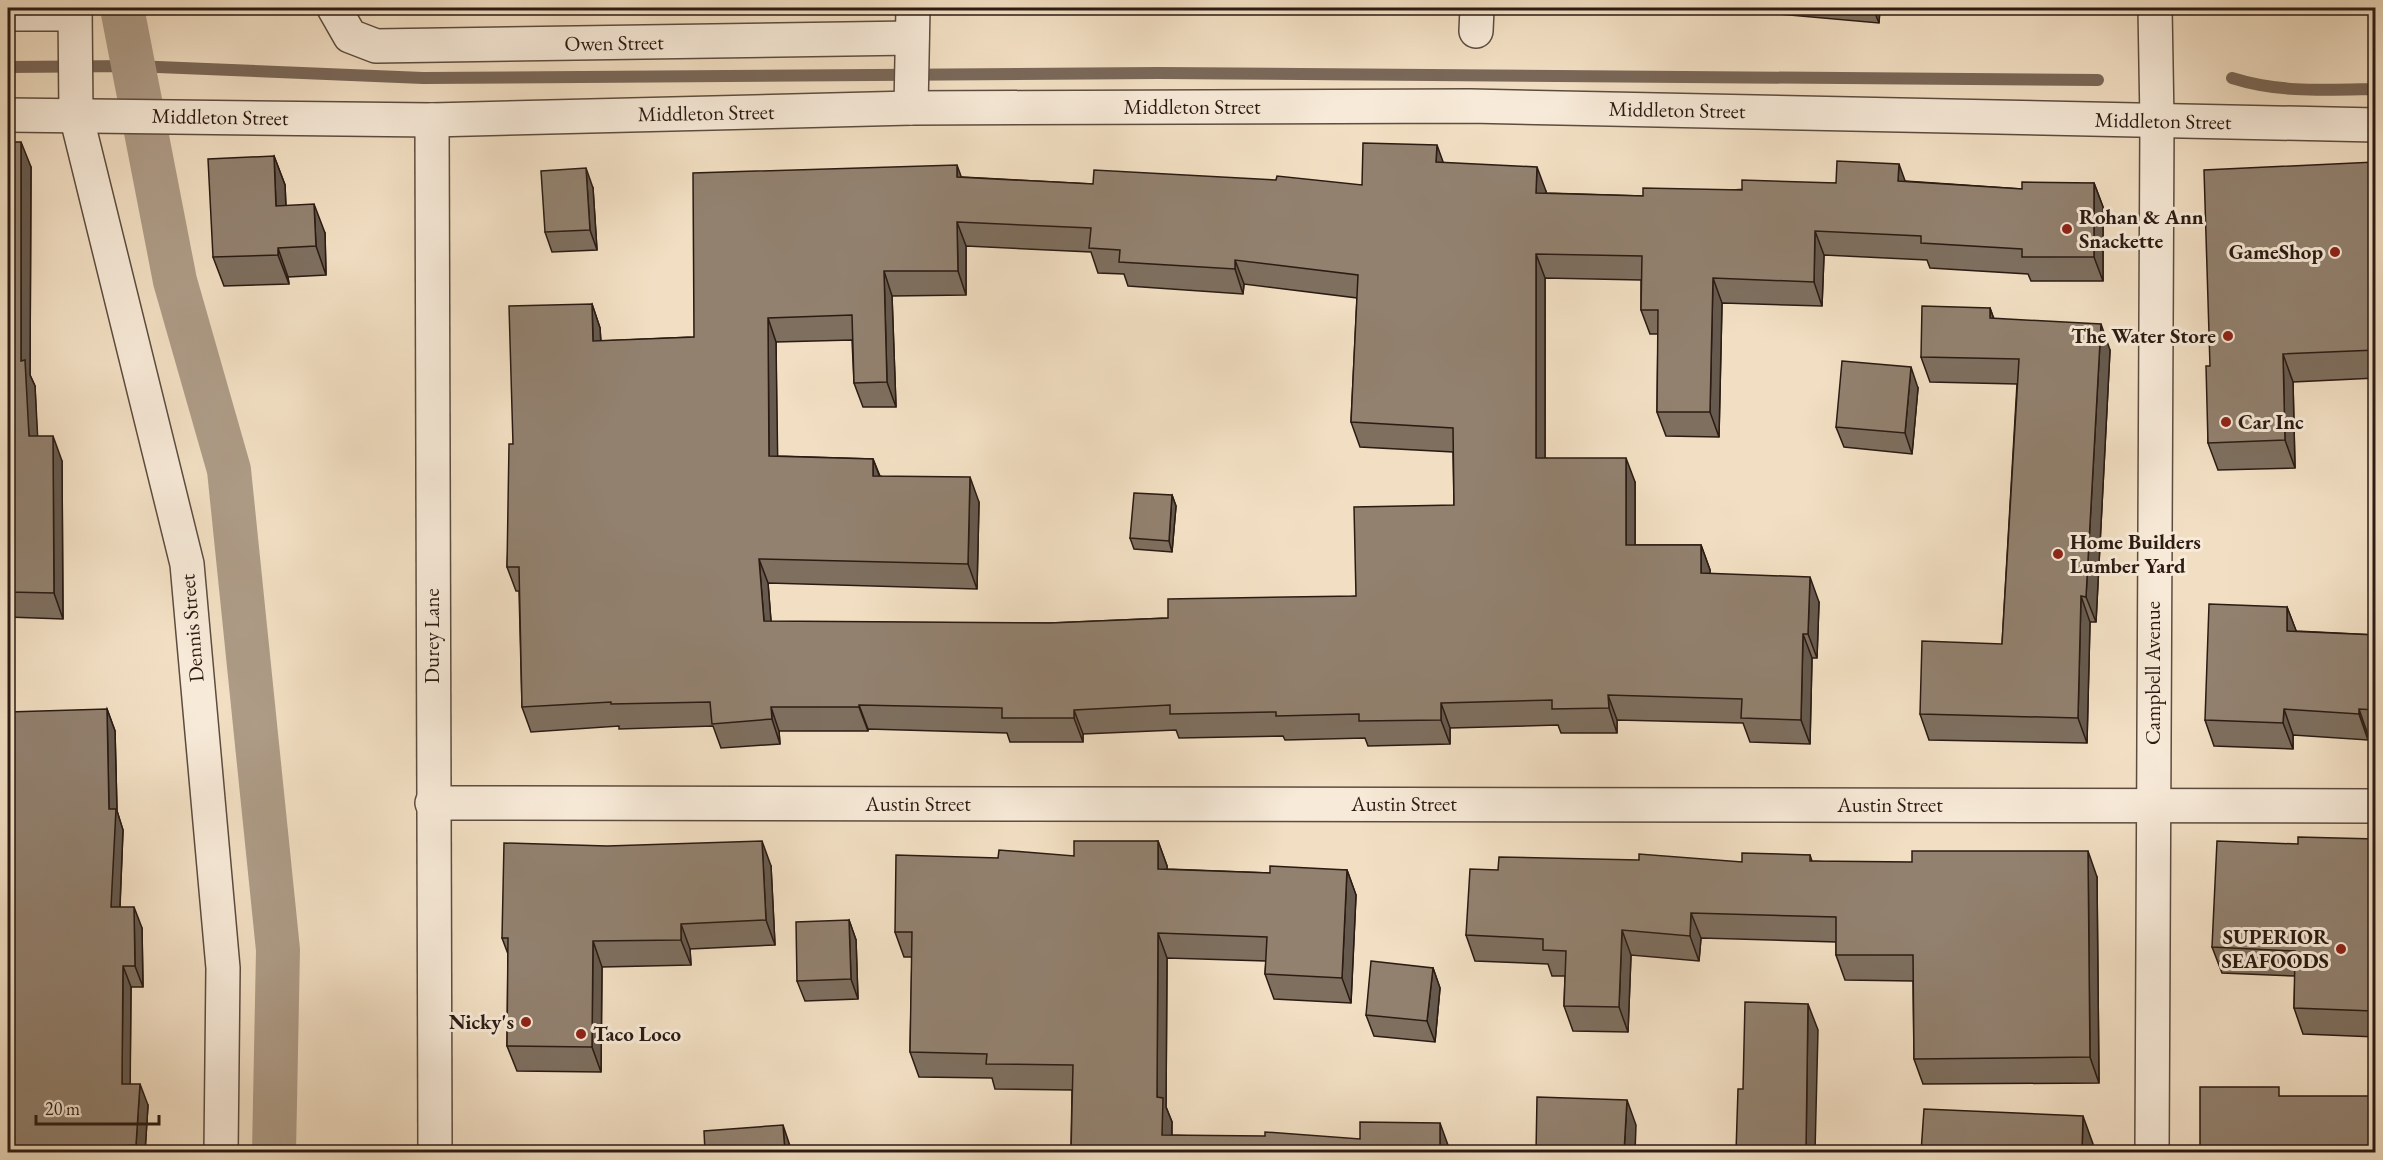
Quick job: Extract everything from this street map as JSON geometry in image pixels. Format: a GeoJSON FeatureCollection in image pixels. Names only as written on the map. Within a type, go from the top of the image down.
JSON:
{"type":"FeatureCollection","features":[{"type":"Feature","properties":{"kind":"street","name":"Owen Street"},"geometry":{"type":"LineString","coordinates":[[333,8],[350,36],[376,46],[913,23]]}},
{"type":"Feature","properties":{"kind":"street","name":"Campbell Avenue"},"geometry":{"type":"LineString","coordinates":[[2152,1152],[2157,121],[2155,8]]}},
{"type":"Feature","properties":{"kind":"street"},"geometry":{"type":"LineString","coordinates":[[8,14],[75,17]]}},
{"type":"Feature","properties":{"kind":"street","name":"Dennis Street"},"geometry":{"type":"LineString","coordinates":[[75,17],[76,106],[187,564],[223,968],[221,1152]]}},
{"type":"Feature","properties":{"kind":"street"},"geometry":{"type":"LineString","coordinates":[[911,108],[913,23]]}},
{"type":"Feature","properties":{"kind":"street","name":"Middleton Street"},"geometry":{"type":"LineString","coordinates":[[8,115],[76,106],[117,116],[432,120],[911,108],[1470,106],[2376,125]]}},
{"type":"Feature","properties":{"kind":"street","name":"Durey Lane"},"geometry":{"type":"LineString","coordinates":[[432,120],[432,803],[435,1152]]}},
{"type":"Feature","properties":{"kind":"street","name":"Austin Street"},"geometry":{"type":"LineString","coordinates":[[432,803],[2376,806]]}},
{"type":"Feature","properties":{"kind":"building"},"geometry":{"type":"Polygon","coordinates":[[[8,142],[21,142],[21,361],[25,360],[29,436],[53,436],[54,593],[8,592],[8,142]]]}},
{"type":"Feature","properties":{"kind":"building"},"geometry":{"type":"Polygon","coordinates":[[[1363,143],[1437,145],[1436,162],[1537,167],[1536,193],[1643,196],[1643,188],[1742,190],[1742,180],[1836,183],[1837,161],[1899,164],[1898,181],[2022,189],[2022,182],[2094,183],[2094,257],[2022,257],[2022,249],[1921,243],[1921,236],[1815,231],[1814,282],[1713,278],[1710,412],[1657,412],[1658,310],[1641,310],[1642,256],[1536,254],[1536,458],[1626,458],[1626,545],[1701,545],[1701,573],[1810,577],[1808,634],[1803,634],[1801,720],[1741,718],[1742,699],[1608,695],[1609,708],[1552,709],[1552,700],[1441,703],[1441,720],[1359,721],[1359,714],[1276,716],[1276,712],[1170,714],[1170,705],[1074,710],[1074,718],[1002,718],[1002,708],[859,705],[859,707],[771,707],[772,719],[712,724],[710,702],[611,704],[611,702],[522,707],[519,567],[507,567],[509,444],[513,444],[509,306],[592,304],[593,341],[694,337],[693,173],[957,165],[957,177],[1093,184],[1094,170],[1276,180],[1277,176],[1362,185],[1363,143]],[[957,222],[958,271],[884,271],[887,382],[854,383],[852,315],[768,318],[769,456],[873,459],[873,476],[970,477],[968,564],[759,559],[764,621],[1050,623],[1168,618],[1168,599],[1356,596],[1354,507],[1454,505],[1453,428],[1351,422],[1358,275],[1235,260],[1235,269],[1119,262],[1120,250],[1089,248],[1091,228],[957,222]]]}},
{"type":"Feature","properties":{"kind":"building"},"geometry":{"type":"Polygon","coordinates":[[[274,156],[276,206],[314,204],[316,246],[278,248],[278,255],[213,257],[208,159],[274,156]]]}},
{"type":"Feature","properties":{"kind":"building"},"geometry":{"type":"Polygon","coordinates":[[[2375,162],[2376,350],[2283,354],[2285,440],[2208,443],[2206,366],[2210,366],[2204,170],[2375,162]]]}},
{"type":"Feature","properties":{"kind":"building"},"geometry":{"type":"Polygon","coordinates":[[[586,168],[590,230],[545,232],[541,171],[586,168]]]}},
{"type":"Feature","properties":{"kind":"building"},"geometry":{"type":"Polygon","coordinates":[[[1922,306],[1990,308],[1990,318],[2101,324],[2086,597],[2081,596],[2078,718],[1920,714],[1922,641],[2002,644],[2019,359],[1921,357],[1922,306]]]}},
{"type":"Feature","properties":{"kind":"building"},"geometry":{"type":"Polygon","coordinates":[[[1842,361],[1911,367],[1905,433],[1836,427],[1842,361]]]}},
{"type":"Feature","properties":{"kind":"building"},"geometry":{"type":"Polygon","coordinates":[[[1134,493],[1172,495],[1169,541],[1130,538],[1134,493]]]}},
{"type":"Feature","properties":{"kind":"building"},"geometry":{"type":"Polygon","coordinates":[[[2209,604],[2287,607],[2287,631],[2376,635],[2376,710],[2359,709],[2359,714],[2284,709],[2283,723],[2205,720],[2209,604]]]}},
{"type":"Feature","properties":{"kind":"building"},"geometry":{"type":"Polygon","coordinates":[[[107,709],[109,809],[116,809],[111,907],[134,907],[135,966],[123,966],[122,1084],[140,1084],[136,1145],[120,1146],[120,1152],[8,1152],[8,712],[107,709]]]}},
{"type":"Feature","properties":{"kind":"building"},"geometry":{"type":"Polygon","coordinates":[[[2298,837],[2376,839],[2373,1011],[2294,1008],[2295,951],[2212,947],[2217,841],[2298,844],[2298,837]]]}},
{"type":"Feature","properties":{"kind":"building"},"geometry":{"type":"Polygon","coordinates":[[[762,841],[766,920],[681,924],[681,940],[593,941],[592,1047],[507,1046],[508,938],[502,938],[504,843],[607,846],[762,841]]]}},
{"type":"Feature","properties":{"kind":"building"},"geometry":{"type":"Polygon","coordinates":[[[1074,841],[1158,841],[1158,869],[1270,873],[1270,866],[1347,870],[1342,978],[1265,974],[1267,937],[1158,933],[1157,1097],[1163,1098],[1162,1135],[1265,1136],[1265,1132],[1360,1139],[1360,1122],[1440,1123],[1440,1152],[1071,1152],[1073,1065],[986,1064],[987,1054],[910,1052],[912,932],[895,932],[896,855],[998,858],[999,850],[1074,856],[1074,841]]]}},
{"type":"Feature","properties":{"kind":"building"},"geometry":{"type":"Polygon","coordinates":[[[1912,851],[2088,851],[2090,1057],[1914,1059],[1913,955],[1836,955],[1836,917],[1691,913],[1690,936],[1622,930],[1619,1007],[1564,1006],[1566,951],[1543,950],[1543,939],[1466,935],[1470,869],[1498,870],[1499,857],[1639,860],[1639,854],[1742,862],[1742,853],[1810,855],[1810,861],[1912,862],[1912,851]]]}},
{"type":"Feature","properties":{"kind":"building"},"geometry":{"type":"Polygon","coordinates":[[[849,920],[851,979],[797,981],[796,922],[849,920]]]}},
{"type":"Feature","properties":{"kind":"building"},"geometry":{"type":"Polygon","coordinates":[[[1371,961],[1433,968],[1427,1021],[1366,1015],[1371,961]]]}},
{"type":"Feature","properties":{"kind":"building"},"geometry":{"type":"Polygon","coordinates":[[[1745,1002],[1808,1004],[1806,1152],[1736,1152],[1738,1089],[1743,1089],[1745,1002]]]}},
{"type":"Feature","properties":{"kind":"building"},"geometry":{"type":"Polygon","coordinates":[[[2200,1087],[2279,1087],[2279,1096],[2373,1096],[2374,1152],[2200,1152],[2200,1087]]]}},
{"type":"Feature","properties":{"kind":"building"},"geometry":{"type":"Polygon","coordinates":[[[1537,1097],[1627,1100],[1624,1152],[1536,1152],[1537,1097]]]}},
{"type":"Feature","properties":{"kind":"building"},"geometry":{"type":"Polygon","coordinates":[[[1924,1109],[2083,1116],[2082,1152],[1921,1152],[1924,1109]]]}},
{"type":"Feature","properties":{"kind":"building"},"geometry":{"type":"Polygon","coordinates":[[[783,1125],[785,1152],[705,1152],[704,1131],[783,1125]]]}},
{"type":"Feature","properties":{"kind":"waterway"},"geometry":{"type":"LineString","coordinates":[[122,8],[175,281],[229,470],[278,950],[274,1152]]}},
{"type":"Feature","properties":{"kind":"waterway"},"geometry":{"type":"LineString","coordinates":[[8,67],[133,66],[423,78],[1158,73],[2098,80]]}},
{"type":"Feature","properties":{"kind":"waterway"},"geometry":{"type":"LineString","coordinates":[[2232,78],[2285,88],[2376,89]]}},
{"type":"Feature","properties":{"kind":"place","name":"Rohan & Ann Snackette"},"geometry":{"type":"Point","coordinates":[2067,229]}},
{"type":"Feature","properties":{"kind":"place","name":"GameShop"},"geometry":{"type":"Point","coordinates":[2335,252]}},
{"type":"Feature","properties":{"kind":"place","name":"The Water Store"},"geometry":{"type":"Point","coordinates":[2228,336]}},
{"type":"Feature","properties":{"kind":"place","name":"Car Inc"},"geometry":{"type":"Point","coordinates":[2226,422]}},
{"type":"Feature","properties":{"kind":"place","name":"Home Builders Lumber Yard"},"geometry":{"type":"Point","coordinates":[2058,554]}},
{"type":"Feature","properties":{"kind":"place","name":"SUPERIOR SEAFOODS"},"geometry":{"type":"Point","coordinates":[2341,949]}},
{"type":"Feature","properties":{"kind":"place","name":"Nicky's"},"geometry":{"type":"Point","coordinates":[526,1022]}},
{"type":"Feature","properties":{"kind":"place","name":"Taco Loco"},"geometry":{"type":"Point","coordinates":[581,1034]}}]}
